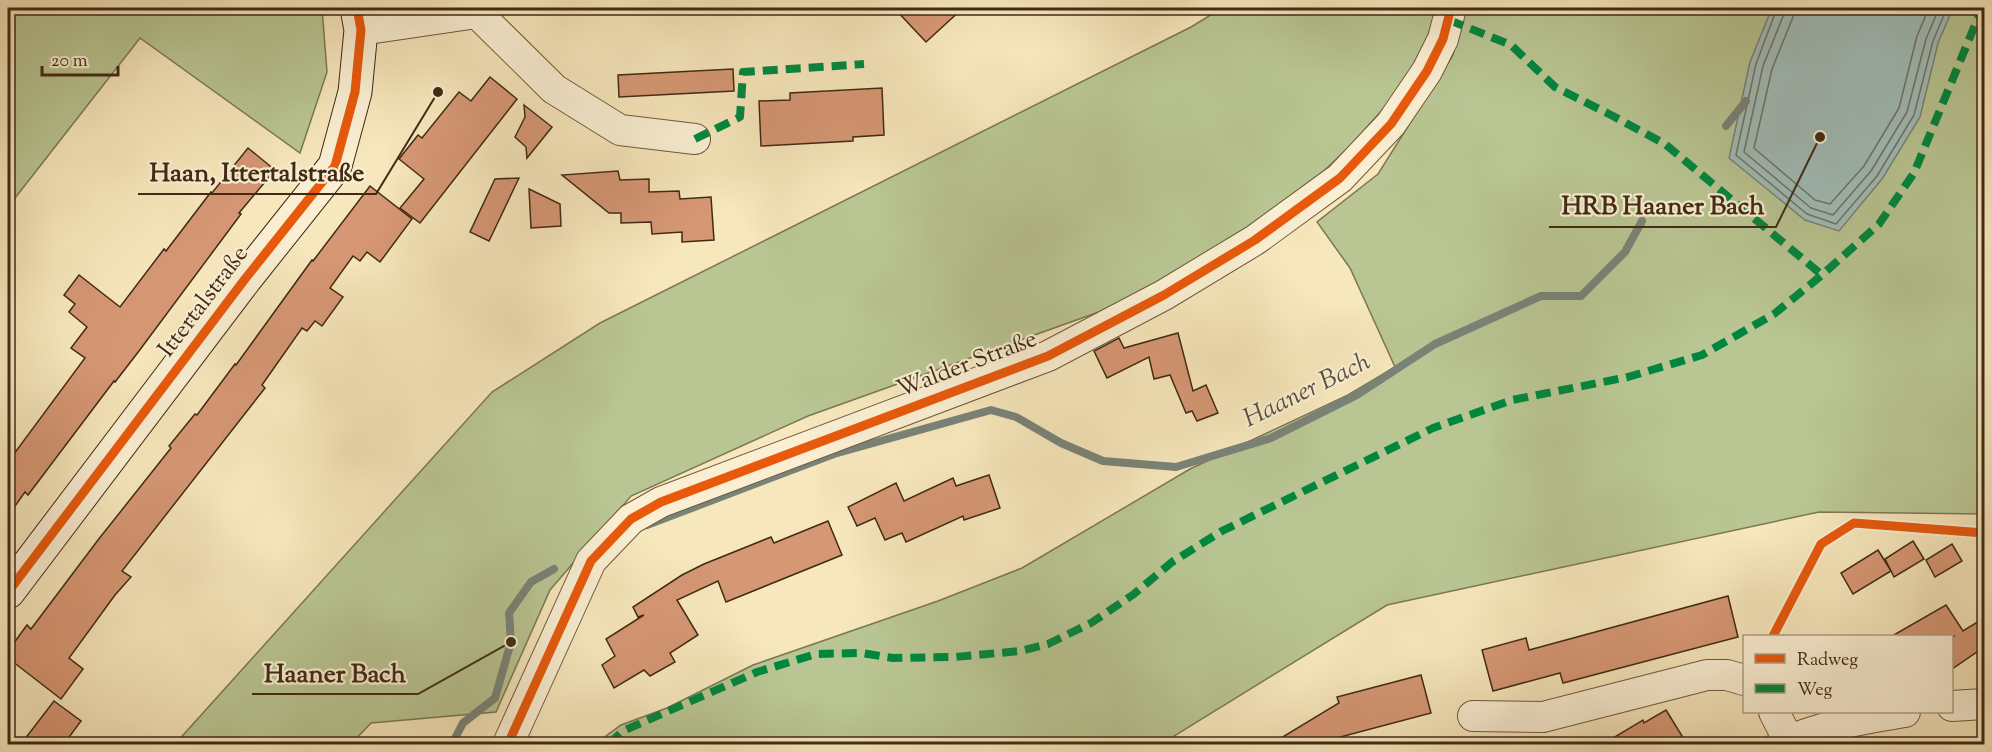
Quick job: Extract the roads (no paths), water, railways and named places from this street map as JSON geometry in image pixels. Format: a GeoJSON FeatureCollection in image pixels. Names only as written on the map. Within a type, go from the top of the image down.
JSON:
{"type":"FeatureCollection","features":[{"type":"Feature","properties":{"kind":"main road","name":"Ittertalstraße"},"geometry":{"type":"LineString","coordinates":[[8,592],[245,279],[335,166],[355,92],[359,19]]}},
{"type":"Feature","properties":{"kind":"street","name":"Walder Straße"},"geometry":{"type":"LineString","coordinates":[[508,744],[591,561],[631,519],[661,502],[1048,356],[1164,295],[1255,240],[1340,178],[1391,124],[1427,71],[1443,39],[1451,8]]}},
{"type":"Feature","properties":{"kind":"street"},"geometry":{"type":"LineString","coordinates":[[359,19],[481,10],[554,89],[620,130],[695,139]]}},
{"type":"Feature","properties":{"kind":"street"},"geometry":{"type":"LineString","coordinates":[[1473,716],[1543,717],[1707,675],[1727,675],[1743,680]]}},
{"type":"Feature","properties":{"kind":"street"},"geometry":{"type":"LineString","coordinates":[[1953,706],[1984,704]]}},
{"type":"Feature","properties":{"kind":"street"},"geometry":{"type":"LineString","coordinates":[[1775,713],[1785,743],[1865,719],[1895,713]]}},
{"type":"Feature","properties":{"kind":"water"},"geometry":{"type":"Polygon","coordinates":[[[1772,8],[1953,8],[1938,43],[1920,117],[1882,179],[1839,231],[1805,220],[1729,158],[1750,62],[1772,8]]]}},
{"type":"Feature","properties":{"kind":"waterway","name":"Haaner Bach"},"geometry":{"type":"LineString","coordinates":[[1726,126],[1746,101]]}},
{"type":"Feature","properties":{"kind":"waterway","name":"Haaner Bach"},"geometry":{"type":"LineString","coordinates":[[647,525],[834,454],[991,410],[1016,417],[1061,443],[1103,461],[1176,467],[1271,438],[1357,395],[1435,344],[1541,296],[1581,296],[1625,252],[1642,221]]}},
{"type":"Feature","properties":{"kind":"waterway","name":"Haaner Bach"},"geometry":{"type":"LineString","coordinates":[[452,744],[463,723],[495,698],[511,642],[509,613],[531,582],[554,569]]}},
{"type":"Feature","properties":{"kind":"place","name":"Haan, Ittertalstraße"},"geometry":{"type":"Point","coordinates":[438,92]}},
{"type":"Feature","properties":{"kind":"place","name":"HRB Haaner Bach"},"geometry":{"type":"Point","coordinates":[1820,137]}},
{"type":"Feature","properties":{"kind":"place","name":"Haaner Bach"},"geometry":{"type":"Point","coordinates":[511,642]}}]}
